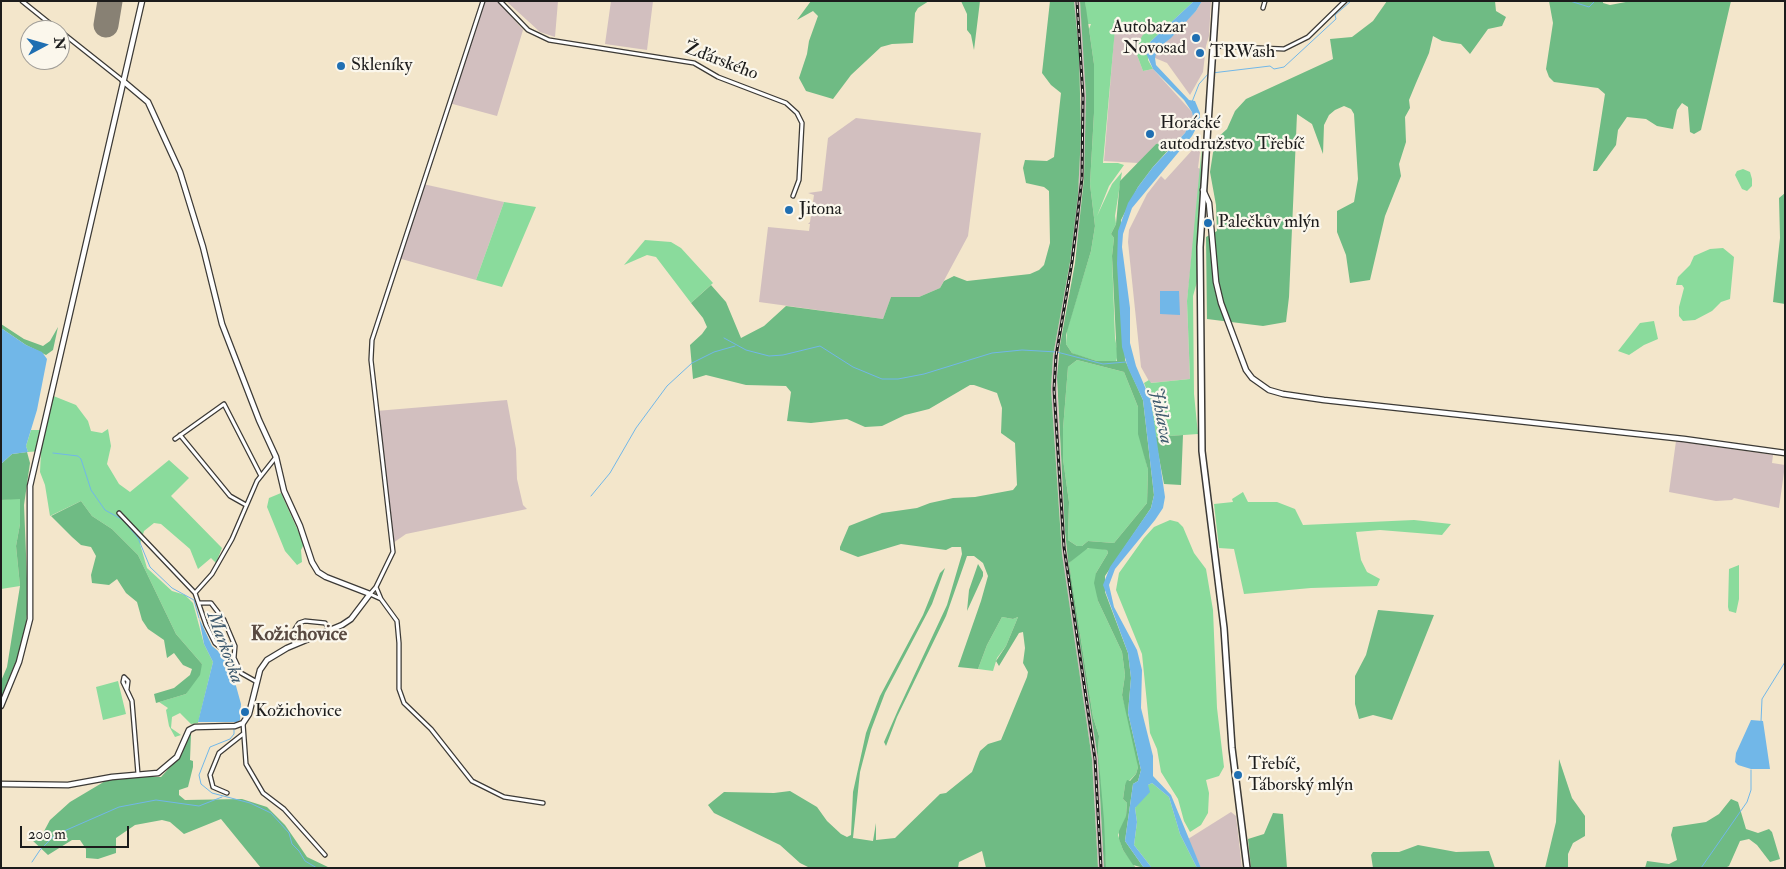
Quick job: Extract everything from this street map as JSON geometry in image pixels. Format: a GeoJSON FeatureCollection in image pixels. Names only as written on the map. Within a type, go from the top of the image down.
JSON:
{"type":"FeatureCollection","features":[{"type":"Feature","properties":{"kind":"main road"},"geometry":{"type":"LineString","coordinates":[[1216,1],[1203,190],[1200,281],[1203,464],[1224,628],[1232,748],[1247,868]]}},
{"type":"Feature","properties":{"kind":"street"},"geometry":{"type":"LineString","coordinates":[[22,1],[45,20]]}},
{"type":"Feature","properties":{"kind":"street"},"geometry":{"type":"LineString","coordinates":[[1,706],[20,662],[30,619],[30,486],[142,1]]}},
{"type":"Feature","properties":{"kind":"street"},"geometry":{"type":"LineString","coordinates":[[1,784],[68,785],[138,774],[155,774],[177,757],[189,730],[195,727],[234,726],[243,723],[249,714],[260,670],[268,660],[294,644],[332,631],[351,619],[376,587],[394,552],[372,360],[372,340],[483,1]]}},
{"type":"Feature","properties":{"kind":"street","name":"Žďárského"},"geometry":{"type":"LineString","coordinates":[[500,1],[528,30],[548,40],[694,63],[718,76],[786,103],[797,113],[802,123],[799,180],[792,196]]}},
{"type":"Feature","properties":{"kind":"street"},"geometry":{"type":"LineString","coordinates":[[1214,46],[1284,49],[1308,37],[1345,1]]}},
{"type":"Feature","properties":{"kind":"street"},"geometry":{"type":"LineString","coordinates":[[1263,8],[1264,2],[1270,4]]}},
{"type":"Feature","properties":{"kind":"street"},"geometry":{"type":"LineString","coordinates":[[70,40],[148,102],[180,172],[204,247],[222,324],[259,420],[276,457],[284,491],[300,526],[312,562],[318,572],[381,599]]}},
{"type":"Feature","properties":{"kind":"street"},"geometry":{"type":"LineString","coordinates":[[1203,190],[1210,204],[1216,282],[1221,303],[1246,370],[1252,378],[1271,391],[1330,400],[1684,439],[1785,453]]}},
{"type":"Feature","properties":{"kind":"street"},"geometry":{"type":"LineString","coordinates":[[175,440],[224,404],[260,476]]}},
{"type":"Feature","properties":{"kind":"street"},"geometry":{"type":"LineString","coordinates":[[180,435],[230,496],[246,505]]}},
{"type":"Feature","properties":{"kind":"street"},"geometry":{"type":"LineString","coordinates":[[195,593],[212,574],[232,539],[260,476],[276,457]]}},
{"type":"Feature","properties":{"kind":"street"},"geometry":{"type":"LineString","coordinates":[[119,513],[195,593],[215,643],[234,658]]}},
{"type":"Feature","properties":{"kind":"street"},"geometry":{"type":"LineString","coordinates":[[376,587],[381,599],[397,621],[399,643],[398,689],[404,703],[430,729],[472,781],[504,797],[543,803]]}},
{"type":"Feature","properties":{"kind":"street"},"geometry":{"type":"LineString","coordinates":[[199,603],[211,603],[224,620],[234,646],[234,658],[241,673],[257,682]]}},
{"type":"Feature","properties":{"kind":"street"},"geometry":{"type":"LineString","coordinates":[[294,644],[293,632],[299,623],[305,621],[325,623],[332,631]]}},
{"type":"Feature","properties":{"kind":"street"},"geometry":{"type":"LineString","coordinates":[[127,689],[131,699],[138,774]]}},
{"type":"Feature","properties":{"kind":"street"},"geometry":{"type":"LineString","coordinates":[[243,723],[246,764],[263,793],[284,809],[326,855]]}},
{"type":"Feature","properties":{"kind":"street"},"geometry":{"type":"LineString","coordinates":[[227,793],[213,787],[210,774],[220,753],[244,734]]}},
{"type":"Feature","properties":{"kind":"shaded area"},"geometry":{"type":"Polygon","coordinates":[[[483,1],[498,1],[523,30],[497,116],[449,103],[483,1]]]}},
{"type":"Feature","properties":{"kind":"shaded area"},"geometry":{"type":"Polygon","coordinates":[[[506,1],[558,1],[555,37],[540,32],[506,1]]]}},
{"type":"Feature","properties":{"kind":"shaded area"},"geometry":{"type":"Polygon","coordinates":[[[611,1],[653,1],[647,50],[605,44],[611,1]]]}},
{"type":"Feature","properties":{"kind":"shaded area"},"geometry":{"type":"Polygon","coordinates":[[[1074,1],[1080,1],[1083,34],[1086,97],[1085,157],[1079,228],[1058,356],[1057,389],[1066,547],[1098,759],[1104,868],[1098,868],[1092,759],[1063,565],[1051,389],[1053,356],[1070,262],[1079,178],[1081,98],[1074,1]]]}},
{"type":"Feature","properties":{"kind":"shaded area"},"geometry":{"type":"Polygon","coordinates":[[[1202,1],[1211,1],[1209,36],[1203,72],[1190,95],[1167,63],[1155,58],[1155,53],[1196,11],[1202,1]]]}},
{"type":"Feature","properties":{"kind":"shaded area"},"geometry":{"type":"Polygon","coordinates":[[[1115,25],[1149,27],[1139,41],[1137,55],[1143,71],[1153,69],[1192,112],[1193,117],[1185,133],[1172,146],[1166,142],[1156,144],[1138,163],[1104,161],[1115,25]]]}},
{"type":"Feature","properties":{"kind":"shaded area","name":"Jitona"},"geometry":{"type":"Polygon","coordinates":[[[856,118],[981,133],[968,236],[940,288],[919,297],[891,297],[883,319],[759,302],[768,227],[809,231],[810,224],[808,224],[810,222],[814,195],[808,193],[822,191],[828,138],[856,118]]]}},
{"type":"Feature","properties":{"kind":"shaded area"},"geometry":{"type":"Polygon","coordinates":[[[1195,147],[1200,152],[1198,168],[1201,169],[1187,301],[1190,379],[1150,383],[1141,367],[1128,242],[1129,230],[1147,194],[1161,176],[1165,180],[1195,147]]]}},
{"type":"Feature","properties":{"kind":"shaded area"},"geometry":{"type":"Polygon","coordinates":[[[423,184],[504,202],[476,280],[398,258],[423,184]]]}},
{"type":"Feature","properties":{"kind":"shaded area"},"geometry":{"type":"Polygon","coordinates":[[[507,400],[516,449],[517,479],[523,505],[527,509],[406,534],[393,543],[376,411],[507,400]]]}},
{"type":"Feature","properties":{"kind":"shaded area"},"geometry":{"type":"Polygon","coordinates":[[[1676,441],[1773,455],[1772,463],[1785,465],[1779,508],[1734,498],[1732,500],[1716,501],[1669,492],[1676,441]]]}},
{"type":"Feature","properties":{"kind":"shaded area"},"geometry":{"type":"Polygon","coordinates":[[[1231,812],[1236,816],[1242,868],[1201,868],[1188,839],[1231,812]]]}},
{"type":"Feature","properties":{"kind":"green space"},"geometry":{"type":"Polygon","coordinates":[[[811,1],[929,1],[918,8],[915,13],[913,43],[892,44],[881,47],[851,75],[833,99],[806,91],[799,78],[818,16],[813,11],[797,20],[811,1]]]}},
{"type":"Feature","properties":{"kind":"green space"},"geometry":{"type":"Polygon","coordinates":[[[961,1],[980,1],[974,50],[971,35],[967,30],[967,14],[961,1]]]}},
{"type":"Feature","properties":{"kind":"green space"},"geometry":{"type":"Polygon","coordinates":[[[1050,1],[1074,1],[1079,53],[1081,134],[1078,195],[1070,262],[1053,356],[1051,389],[1062,554],[1092,759],[1098,868],[986,868],[982,851],[959,862],[958,868],[810,868],[800,863],[780,845],[714,813],[708,805],[724,792],[774,793],[790,791],[817,807],[827,821],[841,834],[847,837],[851,835],[853,792],[866,733],[880,696],[923,615],[940,573],[945,568],[932,604],[885,693],[871,730],[860,772],[853,838],[873,841],[876,823],[876,840],[895,838],[940,794],[946,793],[972,772],[980,751],[988,744],[1001,740],[1028,672],[1023,663],[1025,648],[1023,632],[1019,633],[999,666],[996,661],[1006,646],[1018,617],[1013,619],[1002,617],[987,645],[978,669],[958,667],[988,576],[983,563],[974,556],[967,556],[946,616],[897,717],[886,746],[884,742],[947,605],[962,554],[961,547],[952,547],[946,550],[901,544],[858,557],[840,550],[840,547],[849,526],[882,513],[917,508],[953,498],[975,497],[1013,490],[1017,485],[1015,443],[1001,433],[1002,408],[997,393],[974,385],[970,385],[929,409],[905,415],[882,426],[865,427],[847,419],[811,423],[787,421],[791,392],[786,386],[746,385],[706,375],[693,379],[690,345],[707,327],[703,318],[691,303],[711,285],[726,302],[741,338],[764,326],[786,306],[883,319],[891,297],[919,297],[940,288],[944,281],[954,276],[967,281],[1030,274],[1039,270],[1044,265],[1050,243],[1049,191],[1044,187],[1026,183],[1023,168],[1025,160],[1047,161],[1054,157],[1061,93],[1051,85],[1042,73],[1050,1]]]}},
{"type":"Feature","properties":{"kind":"green space"},"geometry":{"type":"Polygon","coordinates":[[[1080,1],[1085,1],[1094,64],[1094,113],[1090,184],[1095,226],[1091,251],[1066,335],[1066,344],[1072,353],[1097,361],[1117,361],[1112,256],[1114,238],[1111,234],[1116,224],[1120,181],[1156,144],[1166,142],[1172,146],[1138,187],[1121,220],[1125,360],[1143,400],[1154,495],[1151,508],[1105,576],[1105,592],[1128,653],[1131,678],[1128,713],[1141,770],[1138,781],[1133,784],[1125,841],[1144,868],[1133,865],[1123,850],[1119,839],[1119,831],[1126,816],[1127,803],[1123,799],[1125,785],[1127,780],[1130,781],[1136,774],[1138,767],[1122,695],[1125,675],[1122,652],[1098,601],[1094,583],[1096,573],[1108,553],[1107,550],[1088,548],[1069,563],[1093,717],[1099,736],[1098,751],[1106,868],[1104,868],[1098,759],[1070,580],[1065,531],[1057,377],[1060,345],[1075,263],[1084,178],[1086,97],[1080,1]],[[1077,360],[1068,367],[1063,429],[1063,459],[1069,502],[1068,540],[1077,546],[1082,546],[1088,541],[1114,543],[1147,503],[1148,470],[1138,434],[1138,407],[1124,372],[1077,360]]]}},
{"type":"Feature","properties":{"kind":"green space"},"geometry":{"type":"Polygon","coordinates":[[[1085,1],[1194,1],[1150,42],[1148,60],[1153,69],[1143,71],[1137,55],[1139,41],[1148,27],[1113,26],[1115,29],[1103,163],[1124,165],[1109,186],[1097,216],[1112,184],[1122,172],[1115,216],[1116,224],[1111,234],[1114,238],[1112,256],[1115,338],[1118,354],[1116,362],[1097,361],[1077,355],[1072,353],[1066,344],[1067,330],[1091,251],[1095,226],[1090,184],[1094,113],[1094,64],[1089,29],[1091,24],[1087,24],[1085,1]]]}},
{"type":"Feature","properties":{"kind":"green space"},"geometry":{"type":"Polygon","coordinates":[[[1387,1],[1495,1],[1496,11],[1506,17],[1502,26],[1488,29],[1470,54],[1461,44],[1442,41],[1433,36],[1429,53],[1409,100],[1410,108],[1405,117],[1406,142],[1399,164],[1401,176],[1385,216],[1370,280],[1350,283],[1346,255],[1337,232],[1337,211],[1354,202],[1358,179],[1354,114],[1351,109],[1344,106],[1329,115],[1324,125],[1323,154],[1312,124],[1297,114],[1289,297],[1286,322],[1263,326],[1207,319],[1206,237],[1217,231],[1216,205],[1210,172],[1215,140],[1227,129],[1235,111],[1246,99],[1333,59],[1330,39],[1352,37],[1373,21],[1387,1]]]}},
{"type":"Feature","properties":{"kind":"green space"},"geometry":{"type":"Polygon","coordinates":[[[1549,1],[1603,1],[1603,3],[1610,5],[1631,1],[1731,1],[1701,130],[1694,134],[1690,132],[1688,107],[1682,103],[1677,110],[1673,129],[1657,126],[1646,119],[1627,117],[1618,130],[1616,145],[1597,171],[1593,171],[1605,94],[1598,88],[1554,82],[1549,77],[1546,69],[1553,23],[1549,1]]]}},
{"type":"Feature","properties":{"kind":"green space"},"geometry":{"type":"Polygon","coordinates":[[[1202,145],[1197,282],[1193,296],[1194,394],[1198,434],[1155,437],[1151,401],[1144,383],[1149,380],[1151,383],[1190,379],[1187,301],[1202,145]]]}},
{"type":"Feature","properties":{"kind":"green space"},"geometry":{"type":"Polygon","coordinates":[[[1743,169],[1750,172],[1752,179],[1752,186],[1747,191],[1742,189],[1735,175],[1737,171],[1743,169]]]}},
{"type":"Feature","properties":{"kind":"green space"},"geometry":{"type":"Polygon","coordinates":[[[1785,193],[1785,304],[1773,302],[1780,238],[1779,198],[1785,193]]]}},
{"type":"Feature","properties":{"kind":"green space"},"geometry":{"type":"Polygon","coordinates":[[[504,202],[536,207],[502,287],[476,280],[504,202]]]}},
{"type":"Feature","properties":{"kind":"green space"},"geometry":{"type":"Polygon","coordinates":[[[645,240],[671,242],[681,248],[713,283],[691,303],[656,257],[647,255],[624,265],[645,240]]]}},
{"type":"Feature","properties":{"kind":"green space"},"geometry":{"type":"Polygon","coordinates":[[[1723,248],[1734,257],[1730,299],[1721,302],[1712,311],[1695,320],[1683,321],[1679,316],[1679,307],[1684,288],[1682,285],[1676,285],[1678,277],[1690,265],[1694,256],[1710,249],[1723,248]]]}},
{"type":"Feature","properties":{"kind":"green space"},"geometry":{"type":"Polygon","coordinates":[[[1654,321],[1658,339],[1644,345],[1629,355],[1618,351],[1640,323],[1654,321]]]}},
{"type":"Feature","properties":{"kind":"green space"},"geometry":{"type":"Polygon","coordinates":[[[1,324],[24,339],[43,346],[50,341],[58,327],[53,350],[46,355],[26,345],[1,328],[1,324]]]}},
{"type":"Feature","properties":{"kind":"green space"},"geometry":{"type":"Polygon","coordinates":[[[1077,360],[1124,372],[1138,407],[1138,428],[1148,470],[1147,503],[1114,543],[1088,541],[1082,546],[1077,546],[1068,540],[1069,502],[1063,459],[1063,429],[1068,367],[1077,360]]]}},
{"type":"Feature","properties":{"kind":"green space"},"geometry":{"type":"Polygon","coordinates":[[[51,395],[76,405],[88,421],[91,431],[102,433],[108,429],[111,446],[107,464],[119,484],[130,492],[169,460],[189,478],[171,496],[222,548],[216,563],[211,558],[198,569],[190,549],[161,524],[154,523],[144,531],[140,544],[147,568],[172,591],[185,595],[193,603],[204,644],[213,662],[198,723],[191,724],[180,713],[172,717],[171,728],[181,735],[175,737],[169,726],[166,710],[168,708],[159,702],[186,694],[202,664],[176,634],[138,555],[112,529],[92,516],[81,501],[50,516],[45,485],[40,472],[41,451],[28,452],[26,446],[31,430],[43,430],[51,395]]]}},
{"type":"Feature","properties":{"kind":"green space"},"geometry":{"type":"Polygon","coordinates":[[[1183,435],[1181,485],[1164,484],[1155,437],[1183,435]]]}},
{"type":"Feature","properties":{"kind":"green space"},"geometry":{"type":"Polygon","coordinates":[[[27,452],[30,463],[24,505],[28,603],[26,625],[21,649],[1,698],[1,681],[7,667],[20,586],[16,546],[20,524],[20,499],[1,500],[1,464],[12,454],[27,452]]]}},
{"type":"Feature","properties":{"kind":"green space"},"geometry":{"type":"Polygon","coordinates":[[[1243,492],[1248,502],[1277,502],[1295,509],[1303,525],[1414,520],[1451,524],[1442,535],[1380,530],[1356,532],[1361,560],[1367,572],[1380,579],[1377,586],[1311,588],[1244,594],[1234,549],[1219,548],[1214,504],[1233,502],[1232,499],[1243,492]]]}},
{"type":"Feature","properties":{"kind":"green space"},"geometry":{"type":"Polygon","coordinates":[[[281,493],[304,544],[301,550],[302,562],[297,565],[285,551],[267,507],[269,498],[281,493]]]}},
{"type":"Feature","properties":{"kind":"green space"},"geometry":{"type":"Polygon","coordinates":[[[20,498],[20,524],[16,546],[20,586],[1,589],[1,500],[20,498]]]}},
{"type":"Feature","properties":{"kind":"green space"},"geometry":{"type":"Polygon","coordinates":[[[81,501],[92,516],[112,529],[138,555],[176,634],[202,664],[200,675],[186,694],[156,703],[154,694],[174,688],[190,675],[192,669],[183,665],[174,653],[167,658],[164,640],[148,629],[142,620],[137,602],[126,593],[117,579],[109,585],[92,583],[91,575],[96,556],[91,547],[81,545],[51,516],[81,501]]]}},
{"type":"Feature","properties":{"kind":"green space"},"geometry":{"type":"Polygon","coordinates":[[[1170,520],[1178,522],[1183,527],[1194,553],[1206,569],[1213,610],[1217,708],[1224,767],[1219,776],[1206,780],[1209,793],[1208,813],[1201,825],[1190,832],[1184,821],[1178,799],[1161,772],[1157,749],[1150,733],[1142,654],[1116,590],[1119,573],[1144,538],[1154,527],[1170,520]]]}},
{"type":"Feature","properties":{"kind":"green space"},"geometry":{"type":"Polygon","coordinates":[[[1095,547],[1107,550],[1108,553],[1096,573],[1098,601],[1122,652],[1125,675],[1122,695],[1137,752],[1138,767],[1136,774],[1125,785],[1123,799],[1127,803],[1126,817],[1118,835],[1123,850],[1136,868],[1106,868],[1098,751],[1099,736],[1093,717],[1069,563],[1084,549],[1095,547]]]}},
{"type":"Feature","properties":{"kind":"green space"},"geometry":{"type":"Polygon","coordinates":[[[978,564],[983,572],[983,576],[967,611],[969,590],[978,564]]]}},
{"type":"Feature","properties":{"kind":"green space"},"geometry":{"type":"Polygon","coordinates":[[[1739,565],[1739,599],[1736,613],[1729,611],[1728,607],[1729,569],[1739,565]]]}},
{"type":"Feature","properties":{"kind":"green space"},"geometry":{"type":"Polygon","coordinates":[[[1378,610],[1434,615],[1392,720],[1373,715],[1359,719],[1355,704],[1355,676],[1366,655],[1378,610]]]}},
{"type":"Feature","properties":{"kind":"green space"},"geometry":{"type":"Polygon","coordinates":[[[1002,617],[1013,619],[1018,617],[1006,646],[997,658],[993,671],[978,669],[987,645],[1002,617]]]}},
{"type":"Feature","properties":{"kind":"green space"},"geometry":{"type":"Polygon","coordinates":[[[118,681],[126,714],[103,720],[96,687],[118,681]]]}},
{"type":"Feature","properties":{"kind":"green space"},"geometry":{"type":"Polygon","coordinates":[[[187,733],[191,734],[190,760],[193,761],[193,767],[188,787],[179,790],[179,795],[185,800],[242,799],[267,807],[285,825],[307,857],[330,868],[261,868],[221,819],[184,834],[170,822],[162,820],[135,825],[116,838],[116,853],[98,859],[86,858],[86,849],[80,840],[72,840],[48,855],[32,840],[42,835],[50,820],[70,802],[112,777],[161,777],[182,754],[187,733]]]}},
{"type":"Feature","properties":{"kind":"green space"},"geometry":{"type":"Polygon","coordinates":[[[1559,759],[1572,798],[1585,816],[1585,836],[1573,843],[1568,854],[1568,868],[1545,868],[1556,822],[1559,759]]]}},
{"type":"Feature","properties":{"kind":"green space"},"geometry":{"type":"Polygon","coordinates":[[[1152,783],[1169,797],[1180,834],[1197,868],[1152,868],[1134,845],[1137,822],[1135,808],[1148,785],[1152,783]]]}},
{"type":"Feature","properties":{"kind":"green space"},"geometry":{"type":"Polygon","coordinates":[[[1731,799],[1738,802],[1746,829],[1758,833],[1769,829],[1772,832],[1780,859],[1770,862],[1757,845],[1749,839],[1740,841],[1729,866],[1725,868],[1645,868],[1647,861],[1669,864],[1677,860],[1671,835],[1673,827],[1706,822],[1719,814],[1731,799]]]}},
{"type":"Feature","properties":{"kind":"green space"},"geometry":{"type":"Polygon","coordinates":[[[1273,813],[1283,814],[1287,868],[1251,868],[1248,839],[1264,834],[1273,813]]]}},
{"type":"Feature","properties":{"kind":"green space"},"geometry":{"type":"Polygon","coordinates":[[[1418,845],[1456,852],[1489,851],[1495,868],[1373,868],[1371,855],[1373,852],[1399,852],[1418,845]]]}},
{"type":"Feature","properties":{"kind":"water"},"geometry":{"type":"Polygon","coordinates":[[[1194,1],[1202,1],[1196,11],[1171,38],[1157,49],[1155,58],[1156,65],[1189,100],[1195,101],[1200,113],[1200,121],[1192,136],[1132,208],[1123,234],[1122,247],[1130,308],[1130,343],[1136,366],[1151,401],[1165,497],[1163,508],[1115,569],[1109,585],[1114,607],[1137,650],[1142,670],[1141,708],[1153,756],[1153,776],[1171,795],[1201,868],[1197,868],[1180,834],[1169,797],[1152,783],[1148,785],[1150,792],[1135,808],[1137,822],[1134,845],[1152,868],[1144,868],[1125,841],[1133,784],[1138,781],[1141,770],[1128,713],[1131,678],[1128,653],[1103,585],[1110,567],[1151,508],[1154,495],[1143,400],[1128,368],[1122,347],[1117,264],[1118,231],[1128,203],[1138,187],[1153,167],[1185,133],[1193,117],[1184,100],[1153,69],[1146,53],[1150,42],[1194,1]]]}},
{"type":"Feature","properties":{"kind":"water"},"geometry":{"type":"Polygon","coordinates":[[[1160,291],[1179,291],[1180,315],[1160,314],[1160,291]]]}},
{"type":"Feature","properties":{"kind":"water"},"geometry":{"type":"Polygon","coordinates":[[[1,328],[26,345],[42,352],[47,359],[37,410],[26,446],[28,452],[12,454],[1,464],[1,328]]]}},
{"type":"Feature","properties":{"kind":"water"},"geometry":{"type":"Polygon","coordinates":[[[199,618],[212,646],[230,664],[241,704],[240,720],[237,722],[198,722],[213,662],[204,644],[199,618]]]}},
{"type":"Feature","properties":{"kind":"water"},"geometry":{"type":"Polygon","coordinates":[[[1751,720],[1763,721],[1770,769],[1751,769],[1738,765],[1735,762],[1736,753],[1751,720]]]}},
{"type":"Feature","properties":{"kind":"waterway"},"geometry":{"type":"LineString","coordinates":[[1212,73],[1270,66],[1274,69],[1284,67],[1336,19],[1335,15],[1351,1]]}},
{"type":"Feature","properties":{"kind":"waterway"},"geometry":{"type":"LineString","coordinates":[[1570,1],[1589,7],[1595,1]]}},
{"type":"Feature","properties":{"kind":"waterway"},"geometry":{"type":"LineString","coordinates":[[1192,102],[1199,84],[1209,73]]}},
{"type":"Feature","properties":{"kind":"waterway"},"geometry":{"type":"LineString","coordinates":[[724,338],[746,350],[769,356],[783,355],[820,346],[853,367],[882,379],[898,379],[924,374],[992,353],[1022,350],[1057,352],[1103,364],[1126,362]]}},
{"type":"Feature","properties":{"kind":"waterway"},"geometry":{"type":"LineString","coordinates":[[591,496],[610,473],[636,428],[667,386],[692,363],[714,352],[735,346]]}},
{"type":"Feature","properties":{"kind":"waterway","name":"Markovka"},"geometry":{"type":"LineString","coordinates":[[53,453],[78,456],[81,459],[91,490],[105,510],[123,520],[138,538],[150,567],[172,588],[194,600],[199,618]]}},
{"type":"Feature","properties":{"kind":"waterway"},"geometry":{"type":"LineString","coordinates":[[1761,722],[1762,699],[1785,662]]}},
{"type":"Feature","properties":{"kind":"waterway","name":"Markovka"},"geometry":{"type":"LineString","coordinates":[[234,728],[234,734],[230,739],[210,747],[199,775],[201,784],[212,793],[250,803],[271,813],[289,833],[292,844],[305,861],[317,868]]}},
{"type":"Feature","properties":{"kind":"waterway"},"geometry":{"type":"LineString","coordinates":[[1701,868],[1747,802],[1751,790],[1751,770]]}},
{"type":"Feature","properties":{"kind":"waterway"},"geometry":{"type":"LineString","coordinates":[[32,862],[40,850],[55,835],[119,807],[156,800],[199,806],[222,797]]}},
{"type":"Feature","properties":{"kind":"runway"},"geometry":{"type":"LineString","coordinates":[[106,25],[110,1]]}},
{"type":"Feature","properties":{"kind":"railway"},"geometry":{"type":"LineString","coordinates":[[1077,1],[1083,97],[1082,178],[1072,262],[1056,356],[1054,389],[1064,547],[1095,759],[1101,868]]}},
{"type":"Feature","properties":{"kind":"place","name":"Autobazar Novosad"},"geometry":{"type":"Point","coordinates":[1196,38]}},
{"type":"Feature","properties":{"kind":"place","name":"TRWash"},"geometry":{"type":"Point","coordinates":[1200,53]}},
{"type":"Feature","properties":{"kind":"place","name":"Skleníky"},"geometry":{"type":"Point","coordinates":[341,66]}},
{"type":"Feature","properties":{"kind":"place","name":"Horácké autodružstvo Třebíč"},"geometry":{"type":"Point","coordinates":[1150,134]}},
{"type":"Feature","properties":{"kind":"place","name":"Jitona"},"geometry":{"type":"Point","coordinates":[789,210]}},
{"type":"Feature","properties":{"kind":"place","name":"Palečkův mlýn"},"geometry":{"type":"Point","coordinates":[1208,223]}},
{"type":"Feature","properties":{"kind":"place","name":"Kožichovice"},"geometry":{"type":"Point","coordinates":[245,712]}},
{"type":"Feature","properties":{"kind":"place","name":"Třebíč, Táborský mlýn"},"geometry":{"type":"Point","coordinates":[1238,775]}},
{"type":"Feature","properties":{"kind":"district","name":"Kožichovice"},"geometry":{"type":"Point","coordinates":[299,636]}},
{"type":"Feature","properties":{"kind":"water label","name":"Jihlava"},"geometry":{"type":"Point","coordinates":[1160,416]}}]}
